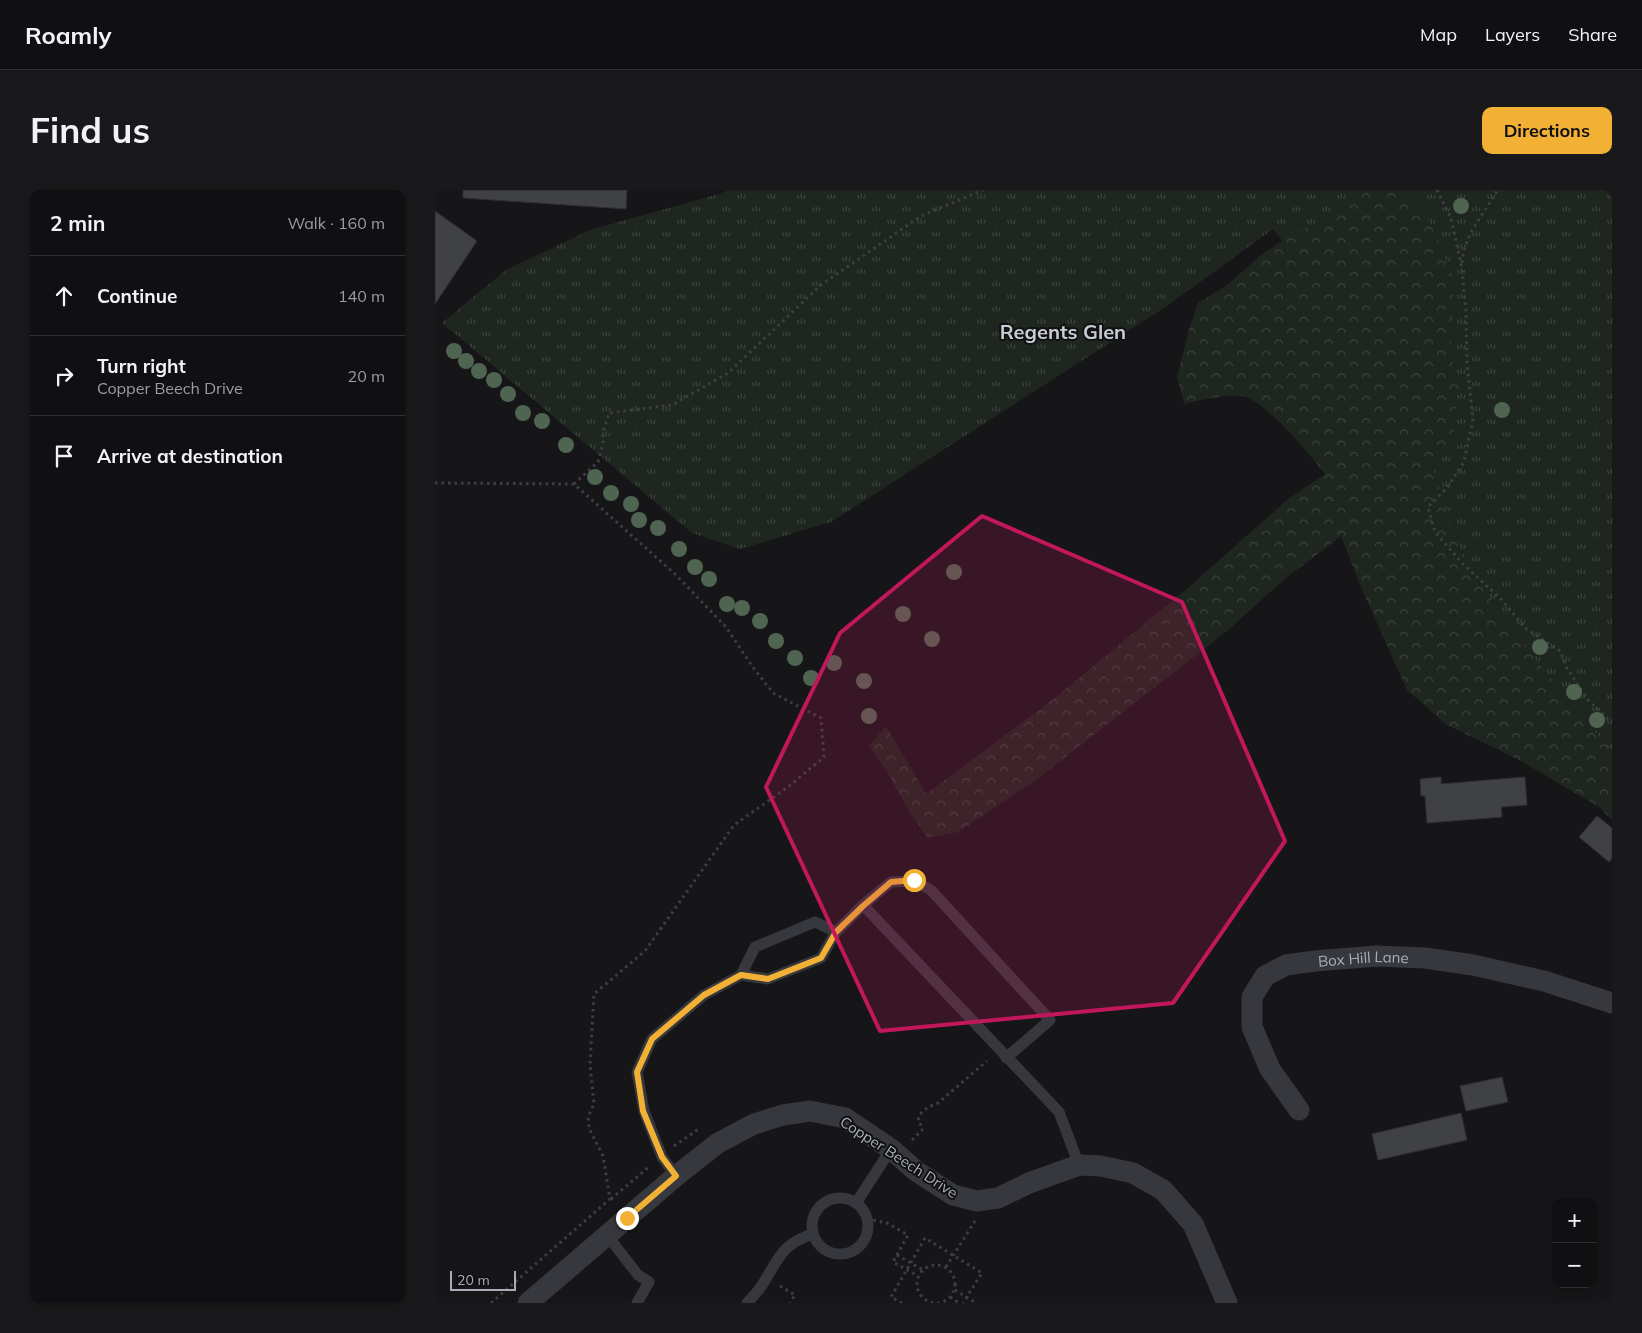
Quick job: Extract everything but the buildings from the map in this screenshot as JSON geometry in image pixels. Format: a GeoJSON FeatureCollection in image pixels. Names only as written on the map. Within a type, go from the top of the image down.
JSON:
{"type":"FeatureCollection","features":[{"type":"Feature","properties":{"kind":"street","name":"Box Hill Lane"},"geometry":{"type":"LineString","coordinates":[[1299,1110],[1270,1069],[1252,1027],[1252,997],[1265,976],[1285,965],[1315,960],[1377,956],[1425,958],[1473,965],[1544,981],[1612,1003]]}},
{"type":"Feature","properties":{"kind":"street","name":"Copper Beech Drive"},"geometry":{"type":"LineString","coordinates":[[528,1303],[676,1176],[718,1143],[754,1124],[783,1115],[810,1111],[845,1118],[894,1152],[916,1171],[953,1195],[977,1201],[998,1198],[1029,1183],[1079,1165],[1101,1166],[1133,1173],[1163,1190],[1193,1224],[1227,1303]]}},
{"type":"Feature","properties":{"kind":"lane"},"geometry":{"type":"LineString","coordinates":[[741,975],[768,979],[821,958],[836,932],[891,882],[914,880],[931,890],[1050,1020],[1003,1054]]}},
{"type":"Feature","properties":{"kind":"lane"},"geometry":{"type":"LineString","coordinates":[[863,906],[1059,1112],[1079,1165]]}},
{"type":"Feature","properties":{"kind":"lane"},"geometry":{"type":"LineString","coordinates":[[676,1176],[662,1157],[643,1111],[637,1072],[652,1039],[704,995],[741,975],[755,947],[815,922],[836,932]]}},
{"type":"Feature","properties":{"kind":"lane"},"geometry":{"type":"LineString","coordinates":[[856,1203],[894,1152]]}},
{"type":"Feature","properties":{"kind":"lane"},"geometry":{"type":"LineString","coordinates":[[837,1198],[847,1199],[856,1203],[863,1210],[867,1219],[866,1238],[852,1252],[843,1254],[833,1254],[824,1249],[817,1242],[811,1224],[819,1206],[837,1198]]}},
{"type":"Feature","properties":{"kind":"lane"},"geometry":{"type":"LineString","coordinates":[[747,1303],[763,1284],[780,1254],[797,1240],[813,1234]]}},
{"type":"Feature","properties":{"kind":"lane"},"geometry":{"type":"LineString","coordinates":[[607,1235],[638,1275],[649,1282],[637,1303]]}},
{"type":"Feature","properties":{"kind":"path"},"geometry":{"type":"LineString","coordinates":[[574,484],[598,462],[603,443],[603,432],[609,413],[672,405],[728,373],[821,285],[921,216],[983,190]]}},
{"type":"Feature","properties":{"kind":"path"},"geometry":{"type":"LineString","coordinates":[[1437,190],[1451,218],[1461,269],[1466,313],[1467,365],[1473,419],[1464,462],[1447,488],[1428,507],[1435,532],[1461,562],[1502,600],[1525,628],[1560,652],[1567,668],[1587,699],[1612,723]]}},
{"type":"Feature","properties":{"kind":"path"},"geometry":{"type":"LineString","coordinates":[[1461,269],[1463,250],[1470,233],[1499,190]]}},
{"type":"Feature","properties":{"kind":"path"},"geometry":{"type":"LineString","coordinates":[[435,483],[574,484],[676,576],[726,627],[773,693],[821,718],[823,757],[788,787],[734,825],[645,951],[594,994],[590,1064],[594,1104],[588,1117],[589,1128],[603,1156],[611,1200],[491,1303]]}},
{"type":"Feature","properties":{"kind":"path"},"geometry":{"type":"LineString","coordinates":[[894,1152],[923,1129],[919,1120],[920,1114],[928,1107],[938,1103],[1003,1054]]}},
{"type":"Feature","properties":{"kind":"path"},"geometry":{"type":"LineString","coordinates":[[946,1267],[975,1220],[977,1201]]}},
{"type":"Feature","properties":{"kind":"path"},"geometry":{"type":"LineString","coordinates":[[867,1219],[887,1223],[908,1236],[893,1262],[918,1276]]}},
{"type":"Feature","properties":{"kind":"path"},"geometry":{"type":"LineString","coordinates":[[902,1303],[891,1297],[925,1238],[982,1273],[963,1303]]}},
{"type":"Feature","properties":{"kind":"path"},"geometry":{"type":"LineString","coordinates":[[897,1255],[923,1270]]}},
{"type":"Feature","properties":{"kind":"path"},"geometry":{"type":"LineString","coordinates":[[931,1265],[946,1267],[955,1279],[955,1290],[950,1298],[941,1302],[926,1300],[917,1288],[918,1276],[931,1265]]}},
{"type":"Feature","properties":{"kind":"path"},"geometry":{"type":"LineString","coordinates":[[768,1275],[795,1295],[790,1303]]}},
{"type":"Feature","properties":{"kind":"path"},"geometry":{"type":"LineString","coordinates":[[955,1290],[976,1303]]}},
{"type":"Feature","properties":{"kind":"path"},"geometry":{"type":"LineString","coordinates":[[950,1298],[959,1303]]}},
{"type":"Feature","properties":{"kind":"highlighted area"},"geometry":{"type":"Polygon","coordinates":[[[982,516],[1182,602],[1285,841],[1173,1003],[880,1031],[766,787],[840,633],[982,516]]]}},
{"type":"Feature","properties":{"kind":"green space"},"geometry":{"type":"Polygon","coordinates":[[[728,190],[1612,190],[1612,797],[1555,744],[1310,274],[1273,229],[1167,306],[831,522],[740,549],[692,533],[442,323],[506,270],[590,230],[728,190]]]}},
{"type":"Feature","properties":{"kind":"green space"},"geometry":{"type":"Polygon","coordinates":[[[1358,190],[1404,190],[1410,193],[1433,228],[1453,277],[1453,319],[1450,350],[1458,384],[1454,430],[1434,471],[1457,543],[1506,624],[1612,752],[1612,820],[1599,807],[1519,760],[1447,725],[1407,690],[1361,587],[1341,536],[1286,578],[1227,631],[1036,780],[958,832],[928,838],[910,813],[888,773],[869,746],[886,726],[926,794],[1051,701],[1189,587],[1287,500],[1325,474],[1286,429],[1251,399],[1241,396],[1220,397],[1184,404],[1177,377],[1198,303],[1227,285],[1261,255],[1293,233],[1321,222],[1358,190]]]}},
{"type":"Feature","properties":{"kind":"district","name":"Regents Glen"},"geometry":{"type":"Point","coordinates":[1063,331]}},
{"type":"Feature","properties":{"kind":"route"},"geometry":{"type":"LineString","coordinates":[[627,1218],[676,1176],[662,1157],[643,1111],[637,1072],[652,1039],[704,995],[741,975],[768,979],[821,958],[836,932],[891,882],[914,880]]}}]}
